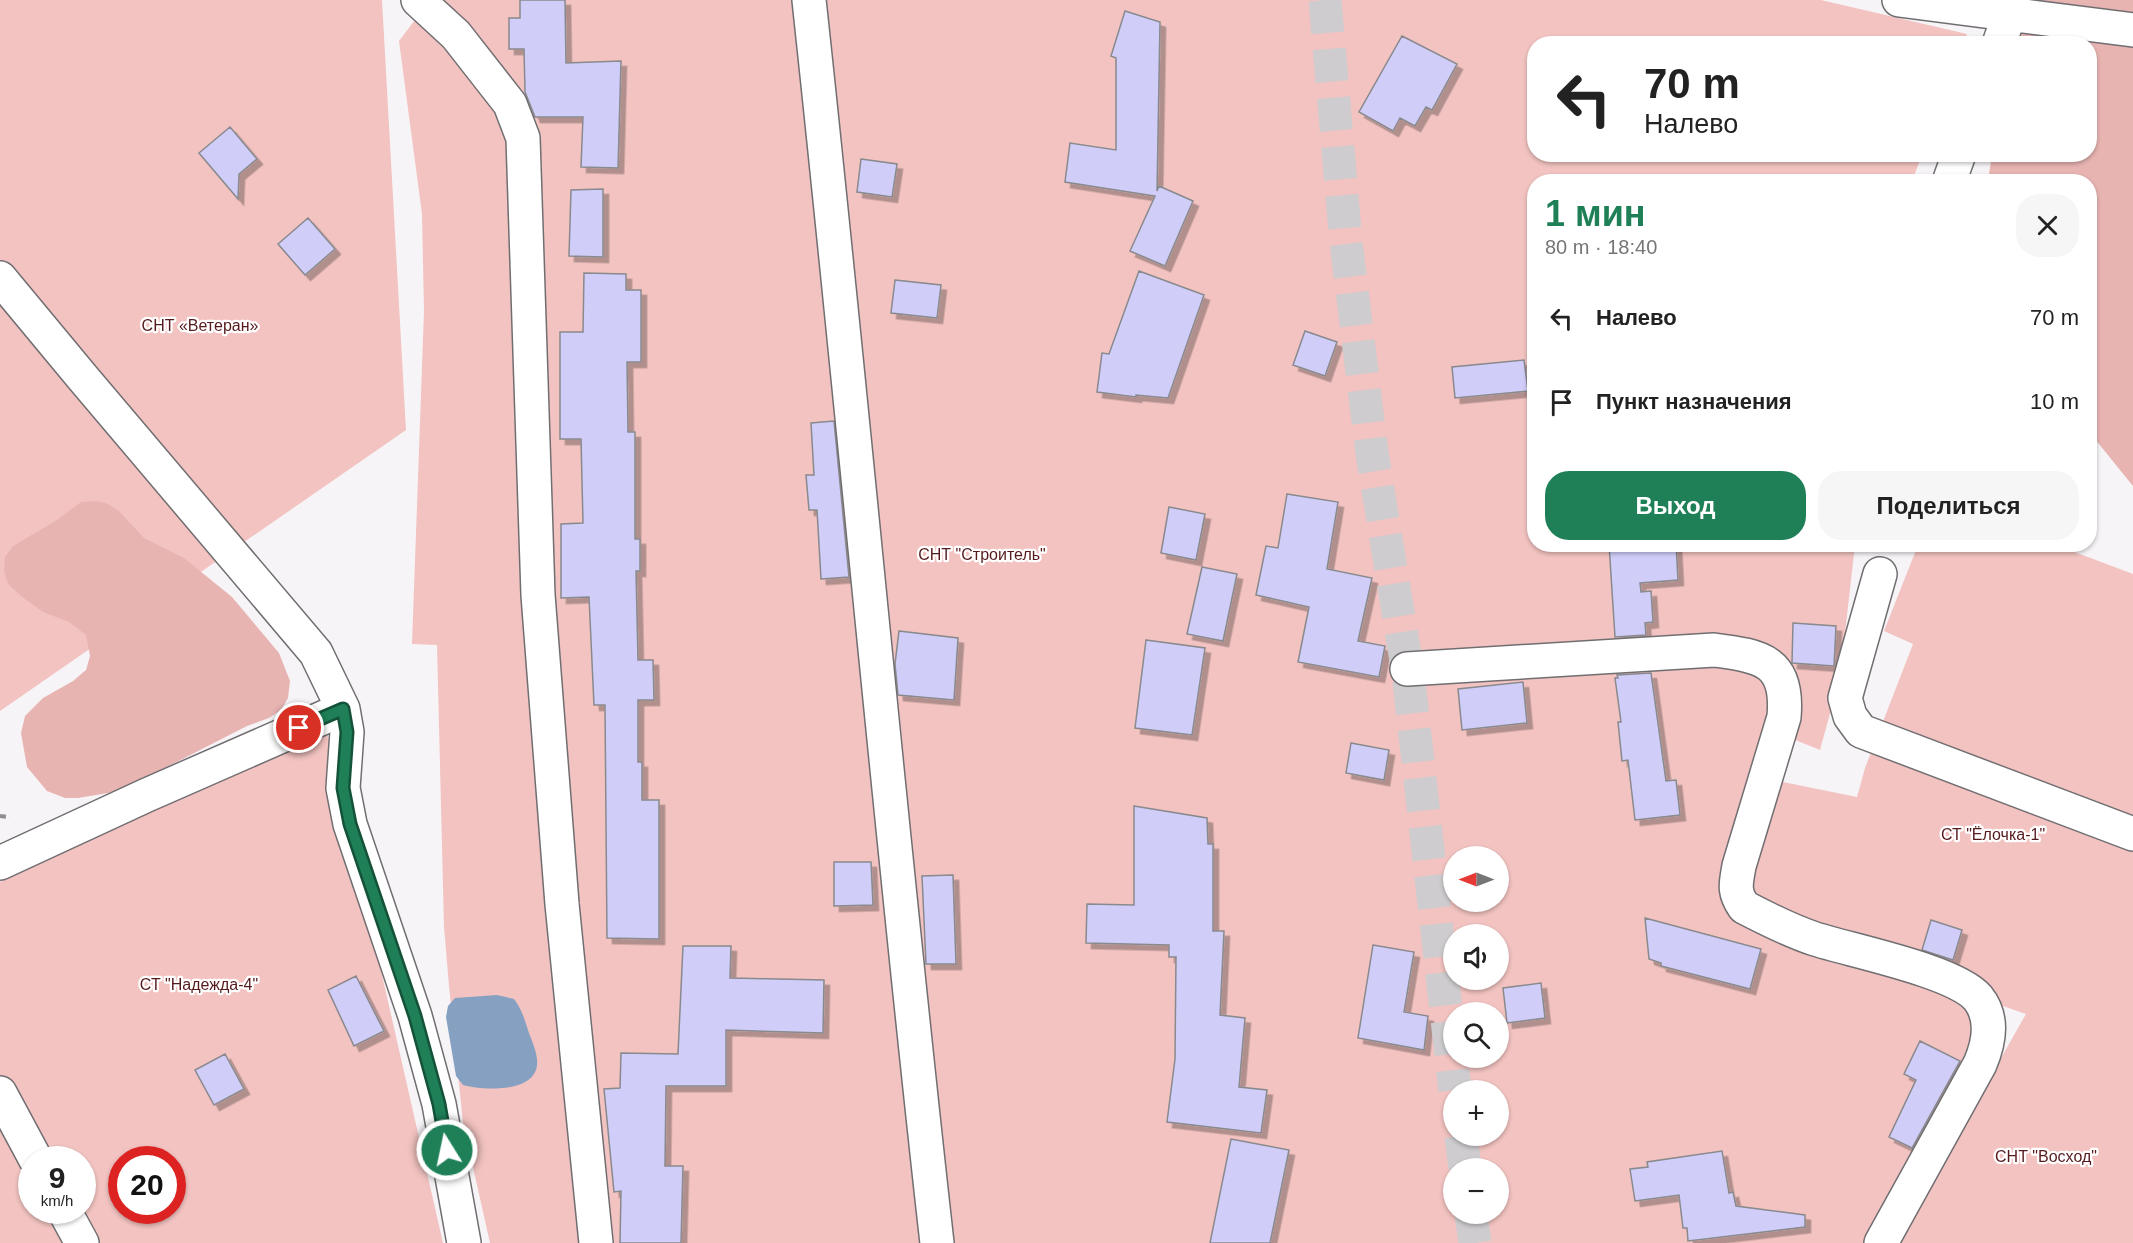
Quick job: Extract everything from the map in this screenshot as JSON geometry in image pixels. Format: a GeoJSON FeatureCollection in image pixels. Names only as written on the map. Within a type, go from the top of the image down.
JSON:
{"type":"FeatureCollection","features":[{"type":"Feature","properties":{"kind":"lane"},"geometry":{"type":"LineString","coordinates":[[418,0],[456,35],[510,104],[522,138],[538,595],[562,904],[596,1243]]}},
{"type":"Feature","properties":{"kind":"lane"},"geometry":{"type":"LineString","coordinates":[[809,0],[840,284],[909,991],[937,1243]]}},
{"type":"Feature","properties":{"kind":"lane"},"geometry":{"type":"LineString","coordinates":[[1899,0],[2004,29],[2133,30]]}},
{"type":"Feature","properties":{"kind":"lane"},"geometry":{"type":"LineString","coordinates":[[0,278],[316,653],[343,709],[347,732],[343,788],[350,824],[415,1016],[439,1104],[464,1243]]}},
{"type":"Feature","properties":{"kind":"lane"},"geometry":{"type":"LineString","coordinates":[[1880,574],[1845,698],[1850,716],[1861,731],[2133,834]]}},
{"type":"Feature","properties":{"kind":"lane"},"geometry":{"type":"LineString","coordinates":[[1407,669],[1714,650],[1742,653],[1757,658],[1781,676],[1786,696],[1784,717],[1739,866],[1735,886],[1737,897],[1744,907],[1813,938],[1944,976],[1969,990],[1979,999],[1989,1027],[1989,1044],[1980,1064],[1881,1243]]}},
{"type":"Feature","properties":{"kind":"lane"},"geometry":{"type":"LineString","coordinates":[[0,863],[147,795],[343,709]]}},
{"type":"Feature","properties":{"kind":"lane"},"geometry":{"type":"LineString","coordinates":[[0,1093],[28,1146]]}},
{"type":"Feature","properties":{"kind":"lane"},"geometry":{"type":"LineString","coordinates":[[72,1224],[82,1243]]}},
{"type":"Feature","properties":{"kind":"green space","name":"СНТ «Ветеран»"},"geometry":{"type":"Polygon","coordinates":[[[0,0],[382,0],[406,430],[0,711],[0,0]]]}},
{"type":"Feature","properties":{"kind":"green space","name":"СНТ \"Строитель\""},"geometry":{"type":"Polygon","coordinates":[[[430,0],[1821,0],[1967,34],[1966,36],[1527,36],[1527,162],[1919,162],[1915,174],[1527,174],[1527,552],[1854,552],[1840,677],[1820,750],[1773,731],[1724,897],[1952,987],[1974,1007],[1974,1047],[1868,1243],[490,1243],[463,1123],[449,986],[444,927],[437,645],[412,644],[424,311],[422,214],[399,41],[430,0]]]}},
{"type":"Feature","properties":{"kind":"green space","name":"СТ \"Ёлочка-1\""},"geometry":{"type":"Polygon","coordinates":[[[1915,552],[2075,552],[2133,574],[2133,1243],[1896,1243],[2026,1014],[1997,1004],[1748,898],[1773,780],[1857,797],[1865,768],[1913,644],[1884,631],[1915,552]]]}},
{"type":"Feature","properties":{"kind":"green space","name":"СТ \"Надежда-4\""},"geometry":{"type":"Polygon","coordinates":[[[326,729],[443,1243],[0,1243],[0,882],[326,729]]]}},
{"type":"Feature","properties":{"kind":"shaded area"},"geometry":{"type":"Polygon","coordinates":[[[1933,0],[2133,0],[2133,486],[2097,442],[2097,174],[1989,174],[1991,162],[2097,162],[2097,36],[2006,36],[2007,19],[1933,0]]]}},
{"type":"Feature","properties":{"kind":"shaded area"},"geometry":{"type":"Polygon","coordinates":[[[81,502],[106,503],[119,511],[144,538],[184,558],[232,597],[279,653],[290,681],[288,698],[281,710],[269,718],[247,726],[120,791],[65,798],[47,791],[27,767],[21,733],[25,716],[43,698],[73,681],[86,670],[90,656],[86,635],[69,622],[43,612],[8,584],[4,571],[5,557],[13,546],[57,520],[81,502]]]}},
{"type":"Feature","properties":{"kind":"water"},"geometry":{"type":"Polygon","coordinates":[[[497,995],[514,999],[519,1007],[536,1051],[536,1070],[524,1083],[514,1086],[492,1089],[463,1085],[456,1076],[446,1017],[448,1006],[455,998],[497,995]]]}},
{"type":"Feature","properties":{"kind":"building"},"geometry":{"type":"Polygon","coordinates":[[[520,0],[565,0],[566,63],[621,61],[618,168],[581,167],[583,117],[535,117],[525,92],[524,49],[509,49],[509,18],[520,18],[520,0]]]}},
{"type":"Feature","properties":{"kind":"building"},"geometry":{"type":"Polygon","coordinates":[[[1125,11],[1160,22],[1157,191],[1159,186],[1193,201],[1165,266],[1130,251],[1155,196],[1065,182],[1070,143],[1116,150],[1116,58],[1111,56],[1125,11]]]}},
{"type":"Feature","properties":{"kind":"building"},"geometry":{"type":"Polygon","coordinates":[[[1402,36],[1457,64],[1432,110],[1426,107],[1415,126],[1400,118],[1393,131],[1359,112],[1402,36]]]}},
{"type":"Feature","properties":{"kind":"building"},"geometry":{"type":"Polygon","coordinates":[[[230,127],[257,159],[239,174],[238,199],[199,153],[230,127]]]}},
{"type":"Feature","properties":{"kind":"building"},"geometry":{"type":"Polygon","coordinates":[[[861,159],[897,164],[892,197],[857,192],[861,159]]]}},
{"type":"Feature","properties":{"kind":"building"},"geometry":{"type":"Polygon","coordinates":[[[603,189],[603,257],[569,256],[571,190],[603,189]]]}},
{"type":"Feature","properties":{"kind":"building"},"geometry":{"type":"Polygon","coordinates":[[[308,218],[335,249],[305,275],[278,244],[308,218]]]}},
{"type":"Feature","properties":{"kind":"building"},"geometry":{"type":"Polygon","coordinates":[[[1139,271],[1204,295],[1168,398],[1097,392],[1102,353],[1109,354],[1139,271]]]}},
{"type":"Feature","properties":{"kind":"building"},"geometry":{"type":"Polygon","coordinates":[[[584,273],[626,274],[626,290],[641,290],[641,362],[627,362],[628,432],[635,432],[635,539],[640,539],[640,571],[636,571],[638,660],[653,660],[654,700],[638,700],[638,762],[642,762],[642,800],[659,800],[659,939],[607,938],[605,705],[594,705],[589,597],[561,598],[561,524],[583,523],[581,439],[560,439],[560,332],[583,332],[584,273]]]}},
{"type":"Feature","properties":{"kind":"building"},"geometry":{"type":"Polygon","coordinates":[[[895,280],[941,285],[937,318],[891,313],[895,280]]]}},
{"type":"Feature","properties":{"kind":"building"},"geometry":{"type":"Polygon","coordinates":[[[1305,331],[1337,342],[1325,376],[1293,365],[1305,331]]]}},
{"type":"Feature","properties":{"kind":"building"},"geometry":{"type":"Polygon","coordinates":[[[1524,360],[1527,391],[1455,398],[1452,367],[1524,360]]]}},
{"type":"Feature","properties":{"kind":"building"},"geometry":{"type":"Polygon","coordinates":[[[834,421],[849,577],[821,579],[817,510],[809,510],[806,475],[814,475],[811,423],[834,421]]]}},
{"type":"Feature","properties":{"kind":"building"},"geometry":{"type":"Polygon","coordinates":[[[1287,494],[1338,502],[1327,569],[1372,578],[1358,641],[1385,646],[1379,677],[1298,662],[1309,607],[1256,595],[1266,546],[1278,548],[1287,494]]]}},
{"type":"Feature","properties":{"kind":"building"},"geometry":{"type":"Polygon","coordinates":[[[1169,507],[1205,514],[1196,560],[1161,553],[1169,507]]]}},
{"type":"Feature","properties":{"kind":"building"},"geometry":{"type":"Polygon","coordinates":[[[1610,552],[1676,552],[1678,580],[1640,583],[1641,592],[1651,591],[1653,622],[1645,623],[1646,635],[1615,637],[1610,552]]]}},
{"type":"Feature","properties":{"kind":"building"},"geometry":{"type":"Polygon","coordinates":[[[1202,567],[1237,574],[1223,641],[1187,634],[1202,567]]]}},
{"type":"Feature","properties":{"kind":"building"},"geometry":{"type":"Polygon","coordinates":[[[1793,623],[1836,626],[1834,666],[1792,663],[1793,623]]]}},
{"type":"Feature","properties":{"kind":"building"},"geometry":{"type":"Polygon","coordinates":[[[899,631],[958,638],[954,700],[898,695],[895,664],[899,631]]]}},
{"type":"Feature","properties":{"kind":"building"},"geometry":{"type":"Polygon","coordinates":[[[1146,640],[1205,648],[1192,735],[1135,728],[1146,640]]]}},
{"type":"Feature","properties":{"kind":"building"},"geometry":{"type":"Polygon","coordinates":[[[1651,673],[1666,781],[1676,780],[1680,815],[1635,820],[1628,760],[1622,761],[1618,722],[1621,722],[1615,678],[1618,678],[1617,675],[1651,673]]]}},
{"type":"Feature","properties":{"kind":"building"},"geometry":{"type":"Polygon","coordinates":[[[1523,682],[1527,723],[1462,730],[1458,689],[1523,682]]]}},
{"type":"Feature","properties":{"kind":"building"},"geometry":{"type":"Polygon","coordinates":[[[1351,743],[1389,750],[1384,780],[1346,773],[1351,743]]]}},
{"type":"Feature","properties":{"kind":"building"},"geometry":{"type":"Polygon","coordinates":[[[1134,806],[1207,818],[1208,844],[1213,844],[1213,931],[1224,931],[1220,1015],[1245,1018],[1239,1087],[1267,1090],[1261,1133],[1167,1122],[1175,1059],[1176,957],[1169,957],[1169,945],[1086,943],[1087,904],[1134,905],[1134,806]]]}},
{"type":"Feature","properties":{"kind":"building"},"geometry":{"type":"Polygon","coordinates":[[[834,862],[871,862],[873,905],[834,906],[834,862]]]}},
{"type":"Feature","properties":{"kind":"building"},"geometry":{"type":"Polygon","coordinates":[[[953,875],[956,964],[926,964],[922,876],[953,875]]]}},
{"type":"Feature","properties":{"kind":"building"},"geometry":{"type":"Polygon","coordinates":[[[1645,918],[1761,949],[1750,989],[1661,966],[1661,963],[1649,959],[1645,918]]]}},
{"type":"Feature","properties":{"kind":"building"},"geometry":{"type":"Polygon","coordinates":[[[1931,920],[1962,930],[1953,960],[1922,950],[1931,920]]]}},
{"type":"Feature","properties":{"kind":"building"},"geometry":{"type":"Polygon","coordinates":[[[1373,945],[1414,952],[1404,1012],[1428,1016],[1424,1050],[1358,1038],[1373,945]]]}},
{"type":"Feature","properties":{"kind":"building"},"geometry":{"type":"Polygon","coordinates":[[[683,946],[731,946],[730,978],[824,980],[823,1033],[726,1030],[726,1086],[666,1086],[665,1166],[683,1166],[681,1243],[620,1243],[621,1191],[614,1192],[604,1089],[620,1088],[621,1053],[678,1054],[683,946]]]}},
{"type":"Feature","properties":{"kind":"building"},"geometry":{"type":"Polygon","coordinates":[[[356,976],[384,1031],[354,1046],[328,990],[356,976]]]}},
{"type":"Feature","properties":{"kind":"building"},"geometry":{"type":"Polygon","coordinates":[[[1541,983],[1545,1018],[1509,1023],[1509,1002],[1505,1002],[1503,990],[1509,990],[1509,987],[1541,983]]]}},
{"type":"Feature","properties":{"kind":"building"},"geometry":{"type":"Polygon","coordinates":[[[1920,1041],[1960,1061],[1912,1148],[1889,1137],[1916,1080],[1904,1074],[1920,1041]]]}},
{"type":"Feature","properties":{"kind":"building"},"geometry":{"type":"Polygon","coordinates":[[[225,1054],[244,1089],[214,1105],[195,1070],[225,1054]]]}},
{"type":"Feature","properties":{"kind":"building"},"geometry":{"type":"Polygon","coordinates":[[[1231,1139],[1289,1150],[1270,1243],[1210,1243],[1231,1139]]]}},
{"type":"Feature","properties":{"kind":"building"},"geometry":{"type":"Polygon","coordinates":[[[1722,1151],[1729,1193],[1733,1192],[1736,1206],[1805,1215],[1805,1227],[1688,1241],[1687,1228],[1683,1228],[1679,1195],[1635,1201],[1630,1169],[1648,1167],[1647,1162],[1722,1151]]]}},
{"type":"Feature","properties":{"kind":"tunnel"},"geometry":{"type":"LineString","coordinates":[[1325,0],[1346,242],[1372,453],[1408,673],[1454,1080]]}},
{"type":"Feature","properties":{"kind":"tunnel"},"geometry":{"type":"LineString","coordinates":[[1462,1146],[1464,1158]]}},
{"type":"Feature","properties":{"kind":"tunnel"},"geometry":{"type":"LineString","coordinates":[[1472,1224],[1475,1243]]}},
{"type":"Feature","properties":{"kind":"route"},"geometry":{"type":"LineString","coordinates":[[299,728],[343,709],[347,732],[343,788],[350,824],[415,1016],[439,1104],[447,1150]]}},
{"type":"Feature","properties":{"kind":"park label","name":"СНТ \"Восход\""},"geometry":{"type":"Point","coordinates":[2046,1156]}}]}
